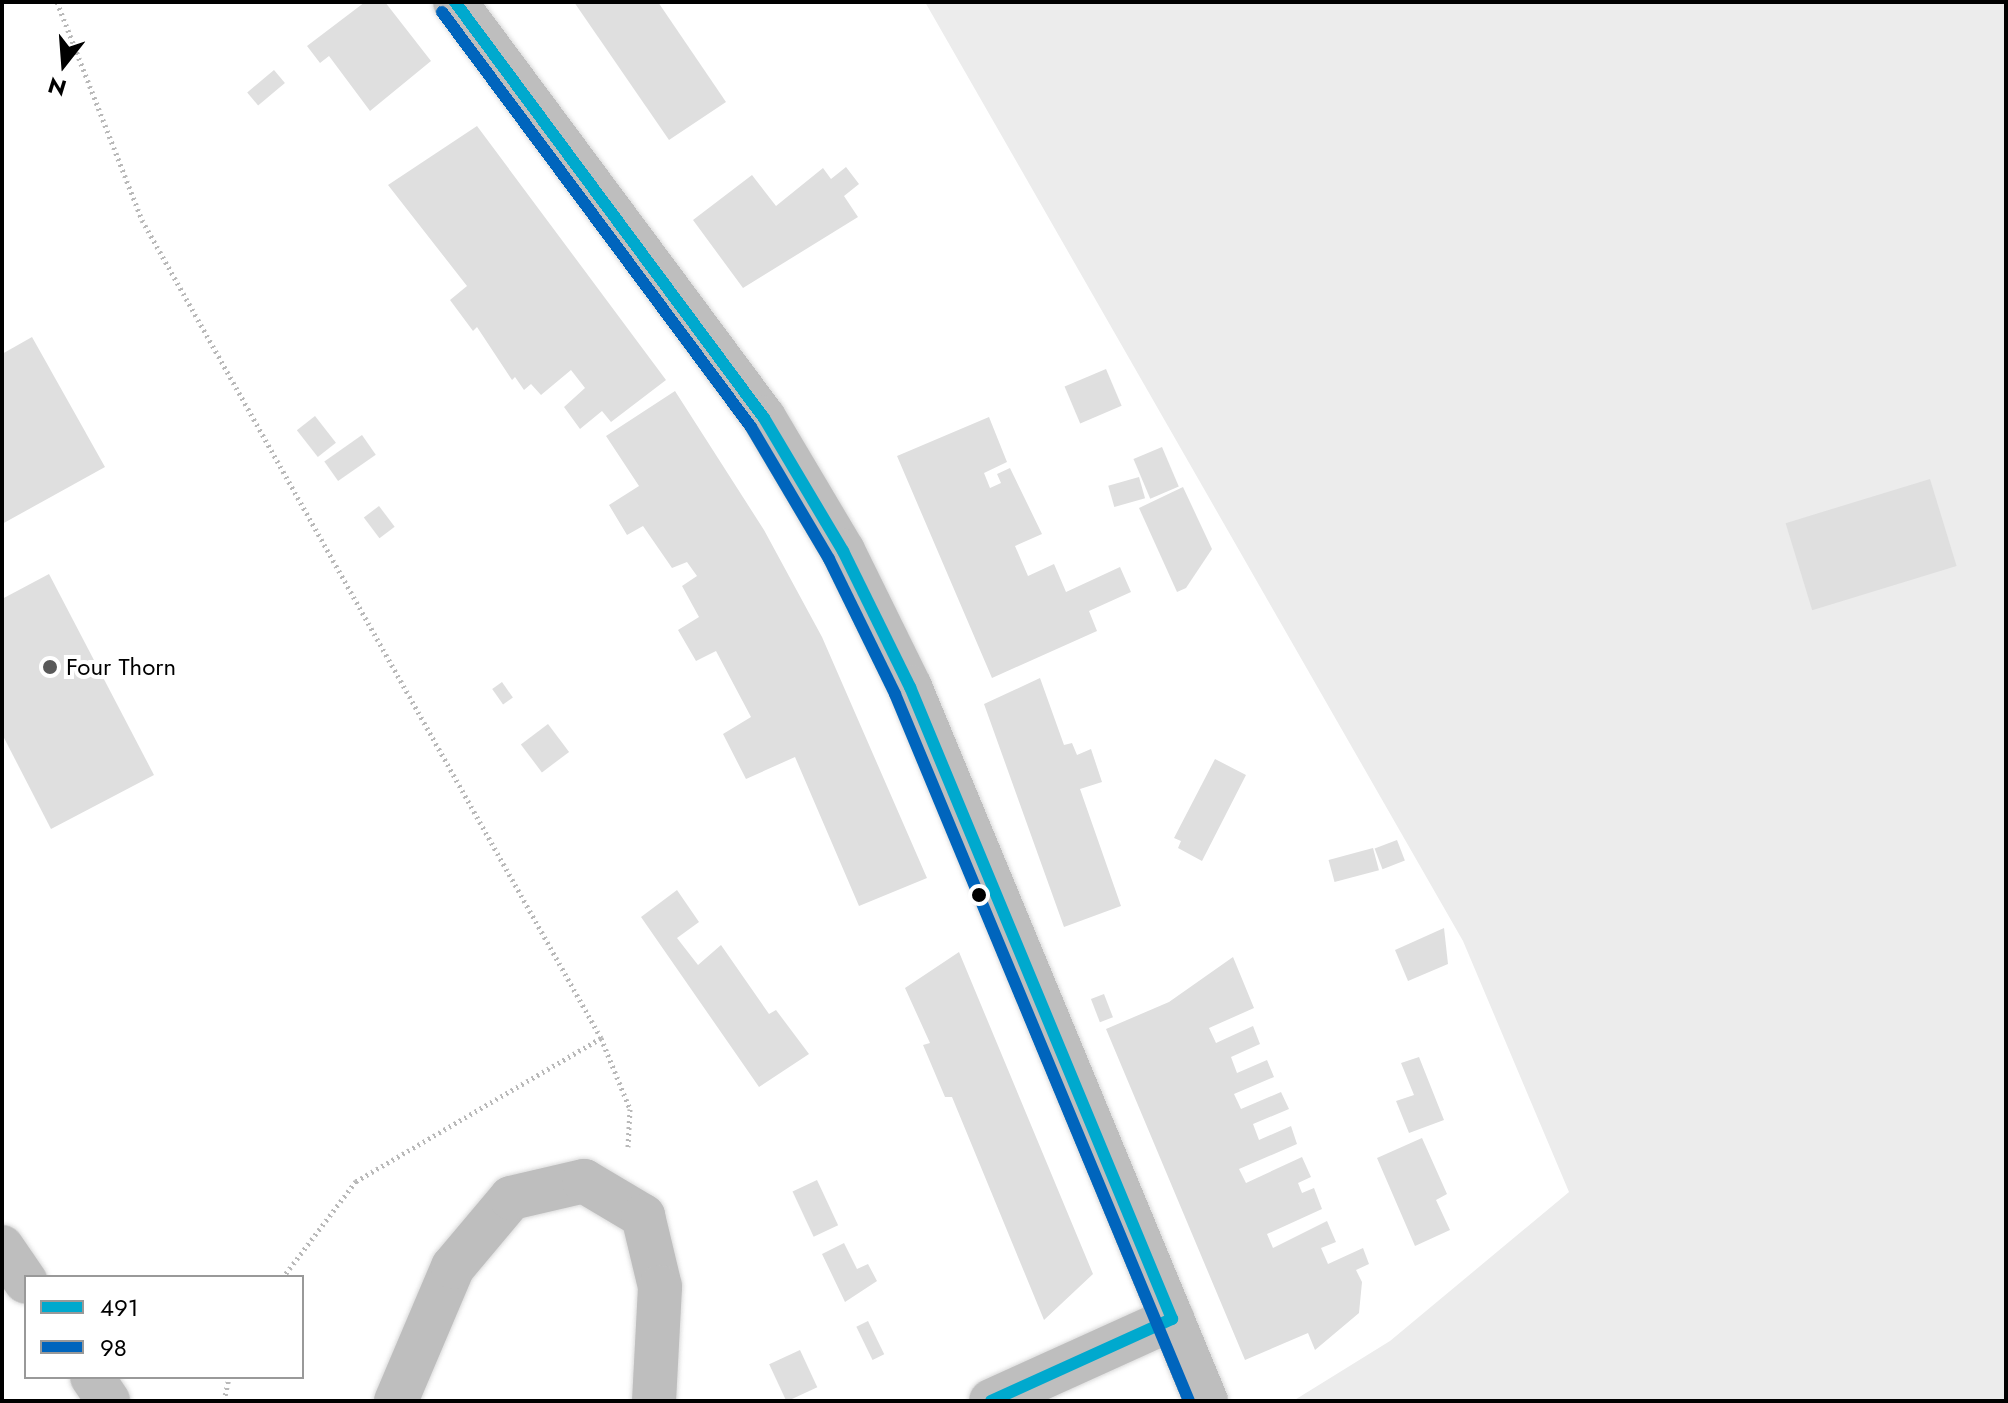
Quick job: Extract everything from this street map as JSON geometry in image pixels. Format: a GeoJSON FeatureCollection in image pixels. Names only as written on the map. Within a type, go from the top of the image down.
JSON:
{"type":"FeatureCollection","features":[{"type":"Feature","properties":{"kind":"main road"},"geometry":{"type":"LineString","coordinates":[[455,2],[764,418],[843,551],[910,687],[1206,1401]]}},
{"type":"Feature","properties":{"kind":"main road"},"geometry":{"type":"LineString","coordinates":[[396,1401],[453,1267],[511,1198],[584,1181],[643,1216],[660,1287],[654,1401]]}},
{"type":"Feature","properties":{"kind":"main road"},"geometry":{"type":"LineString","coordinates":[[2,1247],[24,1279]]}},
{"type":"Feature","properties":{"kind":"main road"},"geometry":{"type":"LineString","coordinates":[[991,1401],[1172,1319]]}},
{"type":"Feature","properties":{"kind":"main road"},"geometry":{"type":"LineString","coordinates":[[93,1379],[108,1401]]}},
{"type":"Feature","properties":{"kind":"path"},"geometry":{"type":"LineString","coordinates":[[57,2],[142,220],[601,1038],[630,1109],[625,1204]]}},
{"type":"Feature","properties":{"kind":"path"},"geometry":{"type":"LineString","coordinates":[[285,1275],[356,1181],[601,1038]]}},
{"type":"Feature","properties":{"kind":"path"},"geometry":{"type":"LineString","coordinates":[[224,1401],[229,1379]]}},
{"type":"Feature","properties":{"kind":"shaded area"},"geometry":{"type":"Polygon","coordinates":[[[925,2],[2006,2],[2006,1401],[1293,1401],[1390,1341],[1569,1192],[1463,941],[925,2]]]}},
{"type":"Feature","properties":{"kind":"building"},"geometry":{"type":"Polygon","coordinates":[[[365,2],[385,2],[431,61],[370,111],[329,56],[320,63],[307,46],[365,2]]]}},
{"type":"Feature","properties":{"kind":"building"},"geometry":{"type":"Polygon","coordinates":[[[574,2],[658,2],[726,102],[669,140],[574,2]]]}},
{"type":"Feature","properties":{"kind":"building"},"geometry":{"type":"Polygon","coordinates":[[[274,70],[285,83],[258,106],[247,92],[274,70]]]}},
{"type":"Feature","properties":{"kind":"building"},"geometry":{"type":"Polygon","coordinates":[[[477,126],[666,380],[611,422],[602,411],[580,429],[564,407],[585,388],[571,370],[541,395],[531,384],[524,390],[515,377],[512,380],[477,327],[473,331],[450,300],[467,286],[388,185],[477,126]]]}},
{"type":"Feature","properties":{"kind":"building"},"geometry":{"type":"Polygon","coordinates":[[[846,167],[859,184],[844,196],[858,217],[743,288],[693,220],[752,175],[776,206],[823,168],[831,179],[846,167]]]}},
{"type":"Feature","properties":{"kind":"building"},"geometry":{"type":"Polygon","coordinates":[[[32,337],[105,467],[2,524],[2,354],[32,337]]]}},
{"type":"Feature","properties":{"kind":"building"},"geometry":{"type":"Polygon","coordinates":[[[1106,369],[1122,406],[1080,423],[1065,387],[1106,369]]]}},
{"type":"Feature","properties":{"kind":"building"},"geometry":{"type":"Polygon","coordinates":[[[675,391],[764,530],[822,637],[927,878],[859,906],[795,757],[746,779],[723,734],[751,717],[716,651],[696,661],[678,630],[699,617],[682,586],[697,576],[687,562],[672,568],[643,526],[627,535],[609,505],[639,486],[606,436],[675,391]]]}},
{"type":"Feature","properties":{"kind":"building"},"geometry":{"type":"Polygon","coordinates":[[[315,416],[336,443],[318,457],[297,430],[315,416]]]}},
{"type":"Feature","properties":{"kind":"building"},"geometry":{"type":"Polygon","coordinates":[[[989,417],[1007,462],[984,473],[990,488],[1001,483],[997,474],[1010,468],[1042,534],[1015,546],[1028,576],[1054,564],[1066,592],[1120,567],[1131,592],[1089,611],[1097,631],[992,678],[897,456],[989,417]]]}},
{"type":"Feature","properties":{"kind":"building"},"geometry":{"type":"Polygon","coordinates":[[[362,435],[376,455],[338,481],[324,461],[362,435]]]}},
{"type":"Feature","properties":{"kind":"building"},"geometry":{"type":"Polygon","coordinates":[[[1162,447],[1179,487],[1150,499],[1133,459],[1162,447]]]}},
{"type":"Feature","properties":{"kind":"building"},"geometry":{"type":"Polygon","coordinates":[[[1139,477],[1145,498],[1114,507],[1108,486],[1139,477]]]}},
{"type":"Feature","properties":{"kind":"building"},"geometry":{"type":"Polygon","coordinates":[[[1930,479],[1957,566],[1812,610],[1786,523],[1930,479]]]}},
{"type":"Feature","properties":{"kind":"building"},"geometry":{"type":"Polygon","coordinates":[[[1183,487],[1212,549],[1186,588],[1177,592],[1139,508],[1183,487]]]}},
{"type":"Feature","properties":{"kind":"building"},"geometry":{"type":"Polygon","coordinates":[[[379,506],[395,527],[379,538],[364,517],[379,506]]]}},
{"type":"Feature","properties":{"kind":"building","name":"Four Thorn"},"geometry":{"type":"Polygon","coordinates":[[[49,574],[154,775],[51,829],[2,734],[2,599],[49,574]]]}},
{"type":"Feature","properties":{"kind":"building"},"geometry":{"type":"Polygon","coordinates":[[[1040,678],[1064,745],[1072,743],[1077,755],[1091,749],[1102,782],[1080,789],[1121,906],[1064,927],[984,704],[1040,678]]]}},
{"type":"Feature","properties":{"kind":"building"},"geometry":{"type":"Polygon","coordinates":[[[502,682],[513,698],[503,704],[492,689],[502,682]]]}},
{"type":"Feature","properties":{"kind":"building"},"geometry":{"type":"Polygon","coordinates":[[[548,724],[569,752],[542,772],[521,744],[548,724]]]}},
{"type":"Feature","properties":{"kind":"building"},"geometry":{"type":"Polygon","coordinates":[[[1215,759],[1246,775],[1202,861],[1178,848],[1181,841],[1174,838],[1215,759]]]}},
{"type":"Feature","properties":{"kind":"building"},"geometry":{"type":"Polygon","coordinates":[[[1397,840],[1405,861],[1382,869],[1375,849],[1397,840]]]}},
{"type":"Feature","properties":{"kind":"building"},"geometry":{"type":"Polygon","coordinates":[[[1373,848],[1379,870],[1335,882],[1329,860],[1373,848]]]}},
{"type":"Feature","properties":{"kind":"building"},"geometry":{"type":"Polygon","coordinates":[[[677,890],[699,922],[677,938],[698,965],[721,945],[769,1014],[776,1010],[809,1054],[759,1087],[641,917],[677,890]]]}},
{"type":"Feature","properties":{"kind":"building"},"geometry":{"type":"Polygon","coordinates":[[[1444,928],[1448,964],[1408,981],[1395,950],[1444,928]]]}},
{"type":"Feature","properties":{"kind":"building"},"geometry":{"type":"Polygon","coordinates":[[[959,952],[1093,1274],[1044,1320],[952,1097],[945,1097],[923,1045],[930,1043],[905,988],[959,952]]]}},
{"type":"Feature","properties":{"kind":"building"},"geometry":{"type":"Polygon","coordinates":[[[1233,957],[1254,1008],[1209,1028],[1216,1043],[1253,1026],[1260,1044],[1231,1057],[1237,1073],[1267,1060],[1274,1077],[1234,1094],[1241,1109],[1281,1092],[1289,1109],[1253,1124],[1259,1140],[1291,1126],[1297,1144],[1239,1169],[1246,1183],[1302,1157],[1311,1177],[1298,1183],[1302,1193],[1314,1188],[1322,1209],[1267,1234],[1273,1248],[1327,1221],[1336,1242],[1321,1248],[1328,1264],[1363,1248],[1369,1264],[1356,1270],[1362,1282],[1359,1313],[1315,1350],[1308,1333],[1245,1360],[1106,1029],[1169,1002],[1233,957]]]}},
{"type":"Feature","properties":{"kind":"building"},"geometry":{"type":"Polygon","coordinates":[[[1104,994],[1113,1017],[1100,1022],[1091,999],[1104,994]]]}},
{"type":"Feature","properties":{"kind":"building"},"geometry":{"type":"Polygon","coordinates":[[[1419,1057],[1444,1120],[1409,1133],[1396,1101],[1414,1095],[1401,1063],[1419,1057]]]}},
{"type":"Feature","properties":{"kind":"building"},"geometry":{"type":"Polygon","coordinates":[[[1422,1138],[1447,1194],[1436,1200],[1450,1230],[1415,1246],[1377,1158],[1422,1138]]]}},
{"type":"Feature","properties":{"kind":"building"},"geometry":{"type":"Polygon","coordinates":[[[817,1180],[838,1225],[814,1237],[793,1191],[817,1180]]]}},
{"type":"Feature","properties":{"kind":"building"},"geometry":{"type":"Polygon","coordinates":[[[844,1243],[857,1269],[868,1264],[877,1281],[845,1302],[822,1254],[844,1243]]]}},
{"type":"Feature","properties":{"kind":"building"},"geometry":{"type":"Polygon","coordinates":[[[868,1321],[884,1354],[873,1360],[856,1327],[868,1321]]]}},
{"type":"Feature","properties":{"kind":"building"},"geometry":{"type":"Polygon","coordinates":[[[800,1350],[817,1387],[786,1401],[769,1364],[800,1350]]]}},
{"type":"Feature","properties":{"kind":"transit line","name":"491"},"geometry":{"type":"LineString","coordinates":[[455,2],[764,418],[843,551],[910,687],[1172,1319]]}},
{"type":"Feature","properties":{"kind":"transit line","name":"98"},"geometry":{"type":"LineString","coordinates":[[442,12],[751,427],[829,559],[895,694],[1189,1401]]}},
{"type":"Feature","properties":{"kind":"transit line","name":"491"},"geometry":{"type":"LineString","coordinates":[[991,1401],[1172,1319]]}},
{"type":"Feature","properties":{"kind":"place","name":"Four Thorn"},"geometry":{"type":"Point","coordinates":[50,667]}}]}
